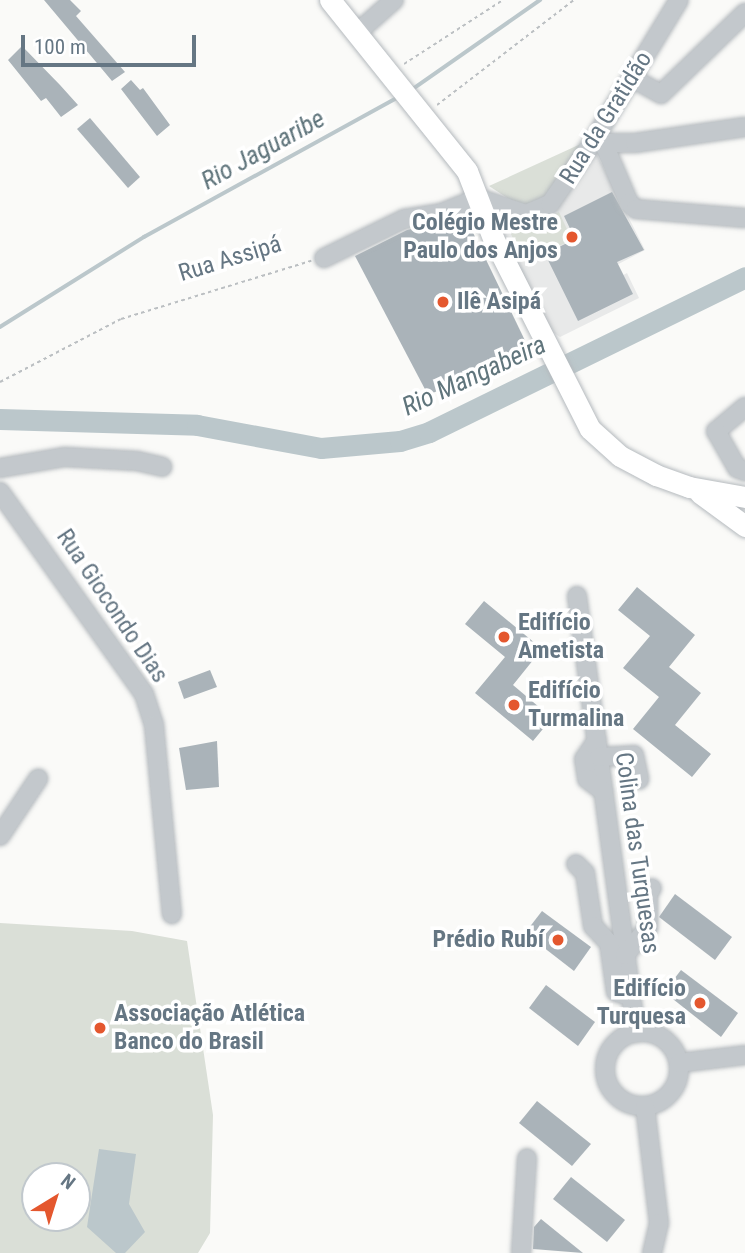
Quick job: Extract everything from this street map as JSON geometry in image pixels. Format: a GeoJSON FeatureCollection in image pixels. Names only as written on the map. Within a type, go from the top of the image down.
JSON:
{"type":"FeatureCollection","features":[{"type":"Feature","properties":{"kind":"main road"},"geometry":{"type":"LineString","coordinates":[[330,0],[391,75],[432,112],[467,171],[488,200],[493,238],[579,414],[605,444],[637,466],[689,487],[745,497]]}},
{"type":"Feature","properties":{"kind":"main road"},"geometry":{"type":"LineString","coordinates":[[689,487],[745,526]]}},
{"type":"Feature","properties":{"kind":"street"},"geometry":{"type":"LineString","coordinates":[[358,33],[394,0]]}},
{"type":"Feature","properties":{"kind":"street","name":"Rua da Gratidão"},"geometry":{"type":"LineString","coordinates":[[488,200],[526,214],[543,208],[558,195],[598,144],[638,81],[679,0]]}},
{"type":"Feature","properties":{"kind":"street"},"geometry":{"type":"LineString","coordinates":[[638,81],[661,94],[745,13]]}},
{"type":"Feature","properties":{"kind":"street"},"geometry":{"type":"LineString","coordinates":[[745,127],[598,144],[629,203],[636,209],[745,218]]}},
{"type":"Feature","properties":{"kind":"street"},"geometry":{"type":"LineString","coordinates":[[324,258],[404,219],[441,213],[488,200]]}},
{"type":"Feature","properties":{"kind":"street"},"geometry":{"type":"LineString","coordinates":[[745,407],[716,431],[737,468],[745,471]]}},
{"type":"Feature","properties":{"kind":"street"},"geometry":{"type":"LineString","coordinates":[[0,468],[65,457],[137,461],[162,467]]}},
{"type":"Feature","properties":{"kind":"street","name":"Rua Giocondo Dias"},"geometry":{"type":"LineString","coordinates":[[3,497],[126,664],[150,710],[172,914]]}},
{"type":"Feature","properties":{"kind":"street","name":"Colina das Turquesas"},"geometry":{"type":"LineString","coordinates":[[577,596],[598,748],[583,758],[587,779],[604,792],[621,957],[636,1033]]}},
{"type":"Feature","properties":{"kind":"street"},"geometry":{"type":"LineString","coordinates":[[598,748],[634,754],[639,779]]}},
{"type":"Feature","properties":{"kind":"street"},"geometry":{"type":"LineString","coordinates":[[0,836],[38,779]]}},
{"type":"Feature","properties":{"kind":"street"},"geometry":{"type":"LineString","coordinates":[[576,864],[585,873],[593,926],[608,939],[621,957],[648,928],[648,893],[652,888]]}},
{"type":"Feature","properties":{"kind":"street"},"geometry":{"type":"LineString","coordinates":[[636,1033],[664,1039],[679,1063],[675,1087],[657,1103],[645,1106],[621,1099],[607,1079],[605,1067],[614,1044],[636,1033]]}},
{"type":"Feature","properties":{"kind":"street"},"geometry":{"type":"LineString","coordinates":[[679,1063],[745,1055]]}},
{"type":"Feature","properties":{"kind":"street"},"geometry":{"type":"LineString","coordinates":[[645,1106],[659,1223],[652,1253]]}},
{"type":"Feature","properties":{"kind":"street"},"geometry":{"type":"LineString","coordinates":[[521,1253],[527,1158]]}},
{"type":"Feature","properties":{"kind":"path"},"geometry":{"type":"LineString","coordinates":[[391,75],[503,0]]}},
{"type":"Feature","properties":{"kind":"path"},"geometry":{"type":"LineString","coordinates":[[432,112],[574,0]]}},
{"type":"Feature","properties":{"kind":"path","name":"Rua Assipá"},"geometry":{"type":"LineString","coordinates":[[0,382],[121,319],[324,258]]}},
{"type":"Feature","properties":{"kind":"shaded area"},"geometry":{"type":"Polygon","coordinates":[[[585,142],[546,200],[521,207],[489,186],[585,142]]]}},
{"type":"Feature","properties":{"kind":"shaded area","name":"Colégio Mestre Paulo dos Anjos"},"geometry":{"type":"Polygon","coordinates":[[[595,151],[645,250],[611,268],[616,279],[627,273],[639,298],[560,337],[548,329],[499,224],[511,219],[529,223],[547,214],[595,151]]]}},
{"type":"Feature","properties":{"kind":"shaded area"},"geometry":{"type":"Polygon","coordinates":[[[559,212],[572,240],[524,262],[511,234],[559,212]]]}},
{"type":"Feature","properties":{"kind":"shaded area","name":"Associação Atlética Banco do Brasil"},"geometry":{"type":"Polygon","coordinates":[[[0,923],[132,931],[187,941],[213,1115],[210,1233],[198,1253],[0,1253],[0,923]]]}},
{"type":"Feature","properties":{"kind":"shaded area"},"geometry":{"type":"Polygon","coordinates":[[[99,1149],[136,1154],[129,1204],[145,1232],[125,1253],[116,1253],[91,1231],[91,1201],[99,1149]]]}},
{"type":"Feature","properties":{"kind":"building"},"geometry":{"type":"Polygon","coordinates":[[[44,0],[70,0],[81,11],[76,16],[125,72],[112,81],[44,0]]]}},
{"type":"Feature","properties":{"kind":"building"},"geometry":{"type":"Polygon","coordinates":[[[22,46],[78,105],[61,117],[46,98],[41,101],[8,60],[22,46]]]}},
{"type":"Feature","properties":{"kind":"building"},"geometry":{"type":"Polygon","coordinates":[[[131,80],[140,90],[143,88],[170,125],[157,136],[121,89],[131,80]]]}},
{"type":"Feature","properties":{"kind":"building"},"geometry":{"type":"Polygon","coordinates":[[[90,118],[140,177],[128,188],[77,129],[90,118]]]}},
{"type":"Feature","properties":{"kind":"building"},"geometry":{"type":"Polygon","coordinates":[[[612,192],[644,250],[617,262],[633,294],[578,321],[545,254],[575,239],[564,216],[612,192]]]}},
{"type":"Feature","properties":{"kind":"building","name":"Ilê Asipá"},"geometry":{"type":"Polygon","coordinates":[[[465,216],[530,351],[428,395],[355,256],[407,230],[465,216]]]}},
{"type":"Feature","properties":{"kind":"building"},"geometry":{"type":"Polygon","coordinates":[[[637,587],[695,635],[669,667],[701,693],[675,725],[711,754],[692,777],[633,729],[659,697],[623,668],[650,636],[618,610],[637,587]]]}},
{"type":"Feature","properties":{"kind":"building"},"geometry":{"type":"Polygon","coordinates":[[[484,601],[542,649],[513,685],[552,718],[533,741],[475,693],[505,657],[465,624],[484,601]]]}},
{"type":"Feature","properties":{"kind":"building"},"geometry":{"type":"Polygon","coordinates":[[[210,670],[217,687],[184,699],[178,682],[210,670]]]}},
{"type":"Feature","properties":{"kind":"building"},"geometry":{"type":"Polygon","coordinates":[[[217,741],[219,787],[186,790],[179,748],[217,741]]]}},
{"type":"Feature","properties":{"kind":"building"},"geometry":{"type":"Polygon","coordinates":[[[675,894],[732,937],[715,960],[659,917],[675,894]]]}},
{"type":"Feature","properties":{"kind":"building","name":"Prédio Rubí"},"geometry":{"type":"Polygon","coordinates":[[[542,911],[591,947],[574,971],[525,933],[542,911]]]}},
{"type":"Feature","properties":{"kind":"building","name":"Edifício Turquesa"},"geometry":{"type":"Polygon","coordinates":[[[681,970],[738,1013],[721,1037],[664,992],[681,970]]]}},
{"type":"Feature","properties":{"kind":"building"},"geometry":{"type":"Polygon","coordinates":[[[546,985],[595,1022],[578,1046],[529,1008],[546,985]]]}},
{"type":"Feature","properties":{"kind":"building"},"geometry":{"type":"Polygon","coordinates":[[[537,1101],[591,1144],[572,1166],[519,1123],[537,1101]]]}},
{"type":"Feature","properties":{"kind":"building"},"geometry":{"type":"Polygon","coordinates":[[[571,1177],[625,1220],[607,1242],[553,1199],[571,1177]]]}},
{"type":"Feature","properties":{"kind":"building"},"geometry":{"type":"Polygon","coordinates":[[[541,1219],[583,1253],[533,1249],[534,1227],[541,1219]]]}},
{"type":"Feature","properties":{"kind":"waterway","name":"Rio Jaguaribe"},"geometry":{"type":"LineString","coordinates":[[413,89],[540,0]]}},
{"type":"Feature","properties":{"kind":"waterway","name":"Rio Jaguaribe"},"geometry":{"type":"LineString","coordinates":[[0,327],[144,237],[397,98]]}},
{"type":"Feature","properties":{"kind":"waterway","name":"Rio Mangabeira"},"geometry":{"type":"LineString","coordinates":[[0,419],[197,425],[321,448],[400,441],[429,432],[745,277]]}},
{"type":"Feature","properties":{"kind":"place","name":"Colégio Mestre Paulo dos Anjos"},"geometry":{"type":"Point","coordinates":[572,237]}},
{"type":"Feature","properties":{"kind":"place","name":"Ilê Asipá"},"geometry":{"type":"Point","coordinates":[443,302]}},
{"type":"Feature","properties":{"kind":"place","name":"Edifício Ametista"},"geometry":{"type":"Point","coordinates":[504,637]}},
{"type":"Feature","properties":{"kind":"place","name":"Edifício Turmalina"},"geometry":{"type":"Point","coordinates":[514,705]}},
{"type":"Feature","properties":{"kind":"place","name":"Prédio Rubí"},"geometry":{"type":"Point","coordinates":[558,940]}},
{"type":"Feature","properties":{"kind":"place","name":"Edifício Turquesa"},"geometry":{"type":"Point","coordinates":[700,1003]}},
{"type":"Feature","properties":{"kind":"place","name":"Associação Atlética Banco do Brasil"},"geometry":{"type":"Point","coordinates":[100,1028]}}]}
